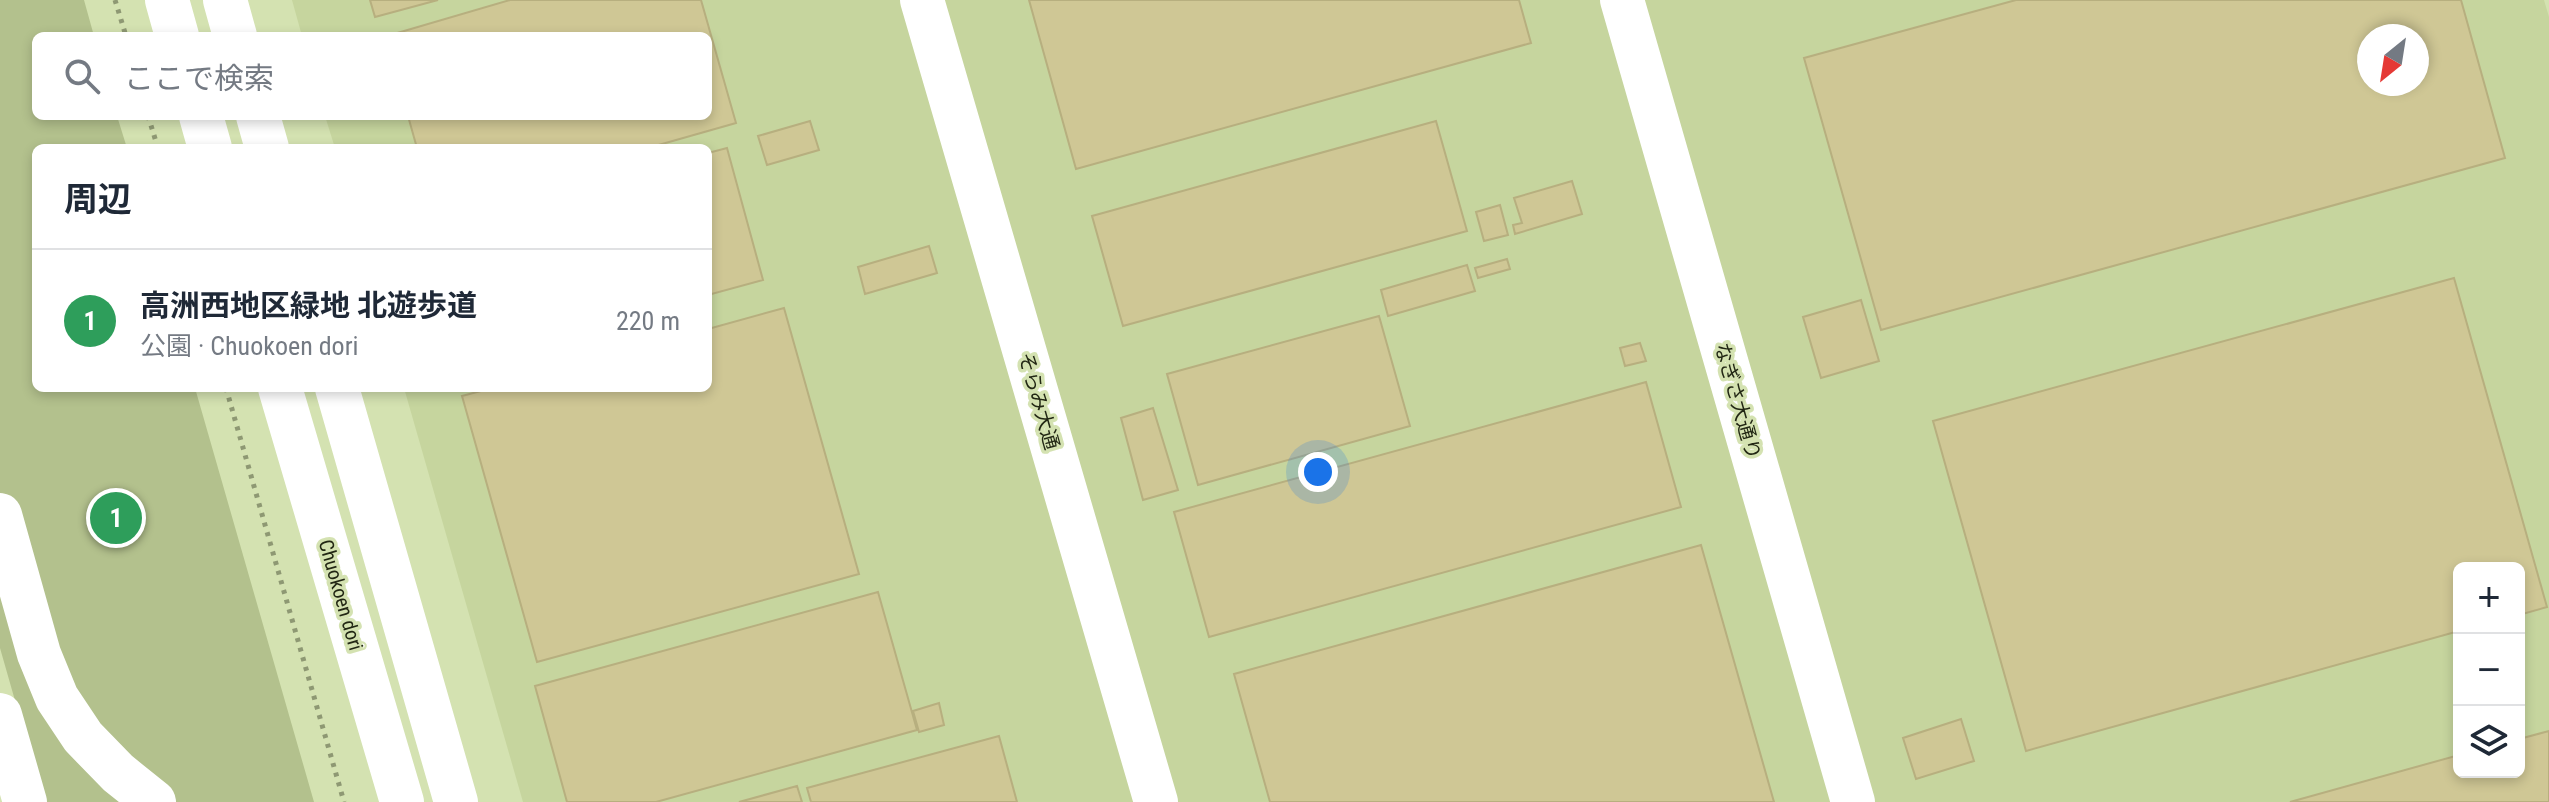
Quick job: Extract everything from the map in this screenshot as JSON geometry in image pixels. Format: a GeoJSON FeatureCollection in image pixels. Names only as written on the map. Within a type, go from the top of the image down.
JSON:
{"type":"FeatureCollection","features":[{"type":"Feature","properties":{"kind":"street"},"geometry":{"type":"LineString","coordinates":[[167,0],[176,32]]}},
{"type":"Feature","properties":{"kind":"street"},"geometry":{"type":"LineString","coordinates":[[225,0],[234,32]]}},
{"type":"Feature","properties":{"kind":"street","name":"そらみ大通"},"geometry":{"type":"LineString","coordinates":[[922,0],[1156,802]]}},
{"type":"Feature","properties":{"kind":"street","name":"なぎさ大通り"},"geometry":{"type":"LineString","coordinates":[[1622,0],[1853,802]]}},
{"type":"Feature","properties":{"kind":"street"},"geometry":{"type":"LineString","coordinates":[[202,120],[209,144]]}},
{"type":"Feature","properties":{"kind":"street"},"geometry":{"type":"LineString","coordinates":[[259,120],[266,144]]}},
{"type":"Feature","properties":{"kind":"street","name":"Chuokoen dori"},"geometry":{"type":"LineString","coordinates":[[281,392],[402,802]]}},
{"type":"Feature","properties":{"kind":"street"},"geometry":{"type":"LineString","coordinates":[[338,392],[456,802]]}},
{"type":"Feature","properties":{"kind":"street"},"geometry":{"type":"LineString","coordinates":[[0,515],[39,654],[57,698],[83,737],[118,773],[154,802]]}},
{"type":"Feature","properties":{"kind":"street"},"geometry":{"type":"LineString","coordinates":[[0,715],[25,802]]}},
{"type":"Feature","properties":{"kind":"path"},"geometry":{"type":"LineString","coordinates":[[115,0],[125,32]]}},
{"type":"Feature","properties":{"kind":"path"},"geometry":{"type":"LineString","coordinates":[[149,120],[157,144]]}},
{"type":"Feature","properties":{"kind":"path"},"geometry":{"type":"LineString","coordinates":[[227,392],[344,802]]}},
{"type":"Feature","properties":{"kind":"shaded area"},"geometry":{"type":"Polygon","coordinates":[[[0,0],[84,0],[93,32],[32,32],[32,120],[118,120],[126,144],[32,144],[32,392],[196,392],[314,802],[44,802],[0,648],[0,0]]]}},
{"type":"Feature","properties":{"kind":"shaded area"},"geometry":{"type":"Polygon","coordinates":[[[292,0],[2544,0],[2549,17],[2549,802],[523,802],[405,392],[712,392],[712,144],[334,144],[326,120],[712,120],[712,32],[301,32],[292,0]]]}},
{"type":"Feature","properties":{"kind":"building"},"geometry":{"type":"Polygon","coordinates":[[[370,0],[438,0],[375,17],[370,0]]]}},
{"type":"Feature","properties":{"kind":"building"},"geometry":{"type":"Polygon","coordinates":[[[510,0],[701,0],[710,32],[401,32],[510,0]]]}},
{"type":"Feature","properties":{"kind":"building"},"geometry":{"type":"Polygon","coordinates":[[[1029,0],[1519,0],[1531,43],[1076,169],[1029,0]]]}},
{"type":"Feature","properties":{"kind":"building"},"geometry":{"type":"Polygon","coordinates":[[[2016,0],[2461,0],[2505,158],[1881,330],[1804,58],[2016,0]]]}},
{"type":"Feature","properties":{"kind":"building"},"geometry":{"type":"Polygon","coordinates":[[[712,39],[736,123],[662,144],[416,144],[409,120],[712,120],[712,39]]]}},
{"type":"Feature","properties":{"kind":"building"},"geometry":{"type":"Polygon","coordinates":[[[810,121],[819,150],[767,165],[758,136],[810,121]]]}},
{"type":"Feature","properties":{"kind":"building"},"geometry":{"type":"Polygon","coordinates":[[[1436,121],[1467,231],[1123,326],[1092,216],[1436,121]]]}},
{"type":"Feature","properties":{"kind":"building"},"geometry":{"type":"Polygon","coordinates":[[[727,148],[763,280],[712,294],[712,152],[727,148]]]}},
{"type":"Feature","properties":{"kind":"building"},"geometry":{"type":"Polygon","coordinates":[[[1572,181],[1582,214],[1515,234],[1513,225],[1522,223],[1514,198],[1572,181]]]}},
{"type":"Feature","properties":{"kind":"building"},"geometry":{"type":"Polygon","coordinates":[[[1500,205],[1508,235],[1484,241],[1476,212],[1500,205]]]}},
{"type":"Feature","properties":{"kind":"building"},"geometry":{"type":"Polygon","coordinates":[[[929,246],[937,273],[865,294],[858,267],[929,246]]]}},
{"type":"Feature","properties":{"kind":"building"},"geometry":{"type":"Polygon","coordinates":[[[1507,259],[1510,269],[1478,278],[1475,268],[1507,259]]]}},
{"type":"Feature","properties":{"kind":"building"},"geometry":{"type":"Polygon","coordinates":[[[1467,265],[1475,291],[1388,316],[1381,290],[1467,265]]]}},
{"type":"Feature","properties":{"kind":"building"},"geometry":{"type":"Polygon","coordinates":[[[2454,278],[2547,607],[2525,613],[2525,562],[2453,562],[2453,633],[2026,751],[1933,421],[2454,278]]]}},
{"type":"Feature","properties":{"kind":"building"},"geometry":{"type":"Polygon","coordinates":[[[1861,300],[1879,361],[1821,378],[1803,317],[1861,300]]]}},
{"type":"Feature","properties":{"kind":"building"},"geometry":{"type":"Polygon","coordinates":[[[784,308],[859,574],[537,662],[462,396],[477,392],[712,392],[712,328],[784,308]]]}},
{"type":"Feature","properties":{"kind":"building"},"geometry":{"type":"Polygon","coordinates":[[[1379,316],[1410,426],[1198,485],[1167,374],[1379,316]]]}},
{"type":"Feature","properties":{"kind":"building"},"geometry":{"type":"Polygon","coordinates":[[[1640,343],[1646,361],[1625,366],[1620,348],[1640,343]]]}},
{"type":"Feature","properties":{"kind":"building"},"geometry":{"type":"Polygon","coordinates":[[[1646,382],[1681,507],[1209,637],[1174,512],[1646,382]]]}},
{"type":"Feature","properties":{"kind":"building"},"geometry":{"type":"Polygon","coordinates":[[[1153,408],[1178,490],[1143,500],[1121,418],[1153,408]]]}},
{"type":"Feature","properties":{"kind":"building"},"geometry":{"type":"Polygon","coordinates":[[[1701,545],[1774,802],[1270,802],[1234,674],[1701,545]]]}},
{"type":"Feature","properties":{"kind":"building"},"geometry":{"type":"Polygon","coordinates":[[[878,592],[917,730],[656,802],[567,802],[535,686],[878,592]]]}},
{"type":"Feature","properties":{"kind":"building"},"geometry":{"type":"Polygon","coordinates":[[[939,703],[944,725],[919,732],[913,711],[939,703]]]}},
{"type":"Feature","properties":{"kind":"building"},"geometry":{"type":"Polygon","coordinates":[[[1961,719],[1974,761],[1916,779],[1903,738],[1961,719]]]}},
{"type":"Feature","properties":{"kind":"building"},"geometry":{"type":"Polygon","coordinates":[[[2549,731],[2549,802],[2290,802],[2453,757],[2453,778],[2525,778],[2525,737],[2549,731]]]}},
{"type":"Feature","properties":{"kind":"building"},"geometry":{"type":"Polygon","coordinates":[[[999,736],[1017,802],[811,802],[807,788],[999,736]]]}},
{"type":"Feature","properties":{"kind":"building"},"geometry":{"type":"Polygon","coordinates":[[[797,786],[802,802],[739,802],[797,786]]]}},
{"type":"Feature","properties":{"kind":"place","name":"高洲西地区緑地 北遊歩道"},"geometry":{"type":"Point","coordinates":[116,518]}}]}
